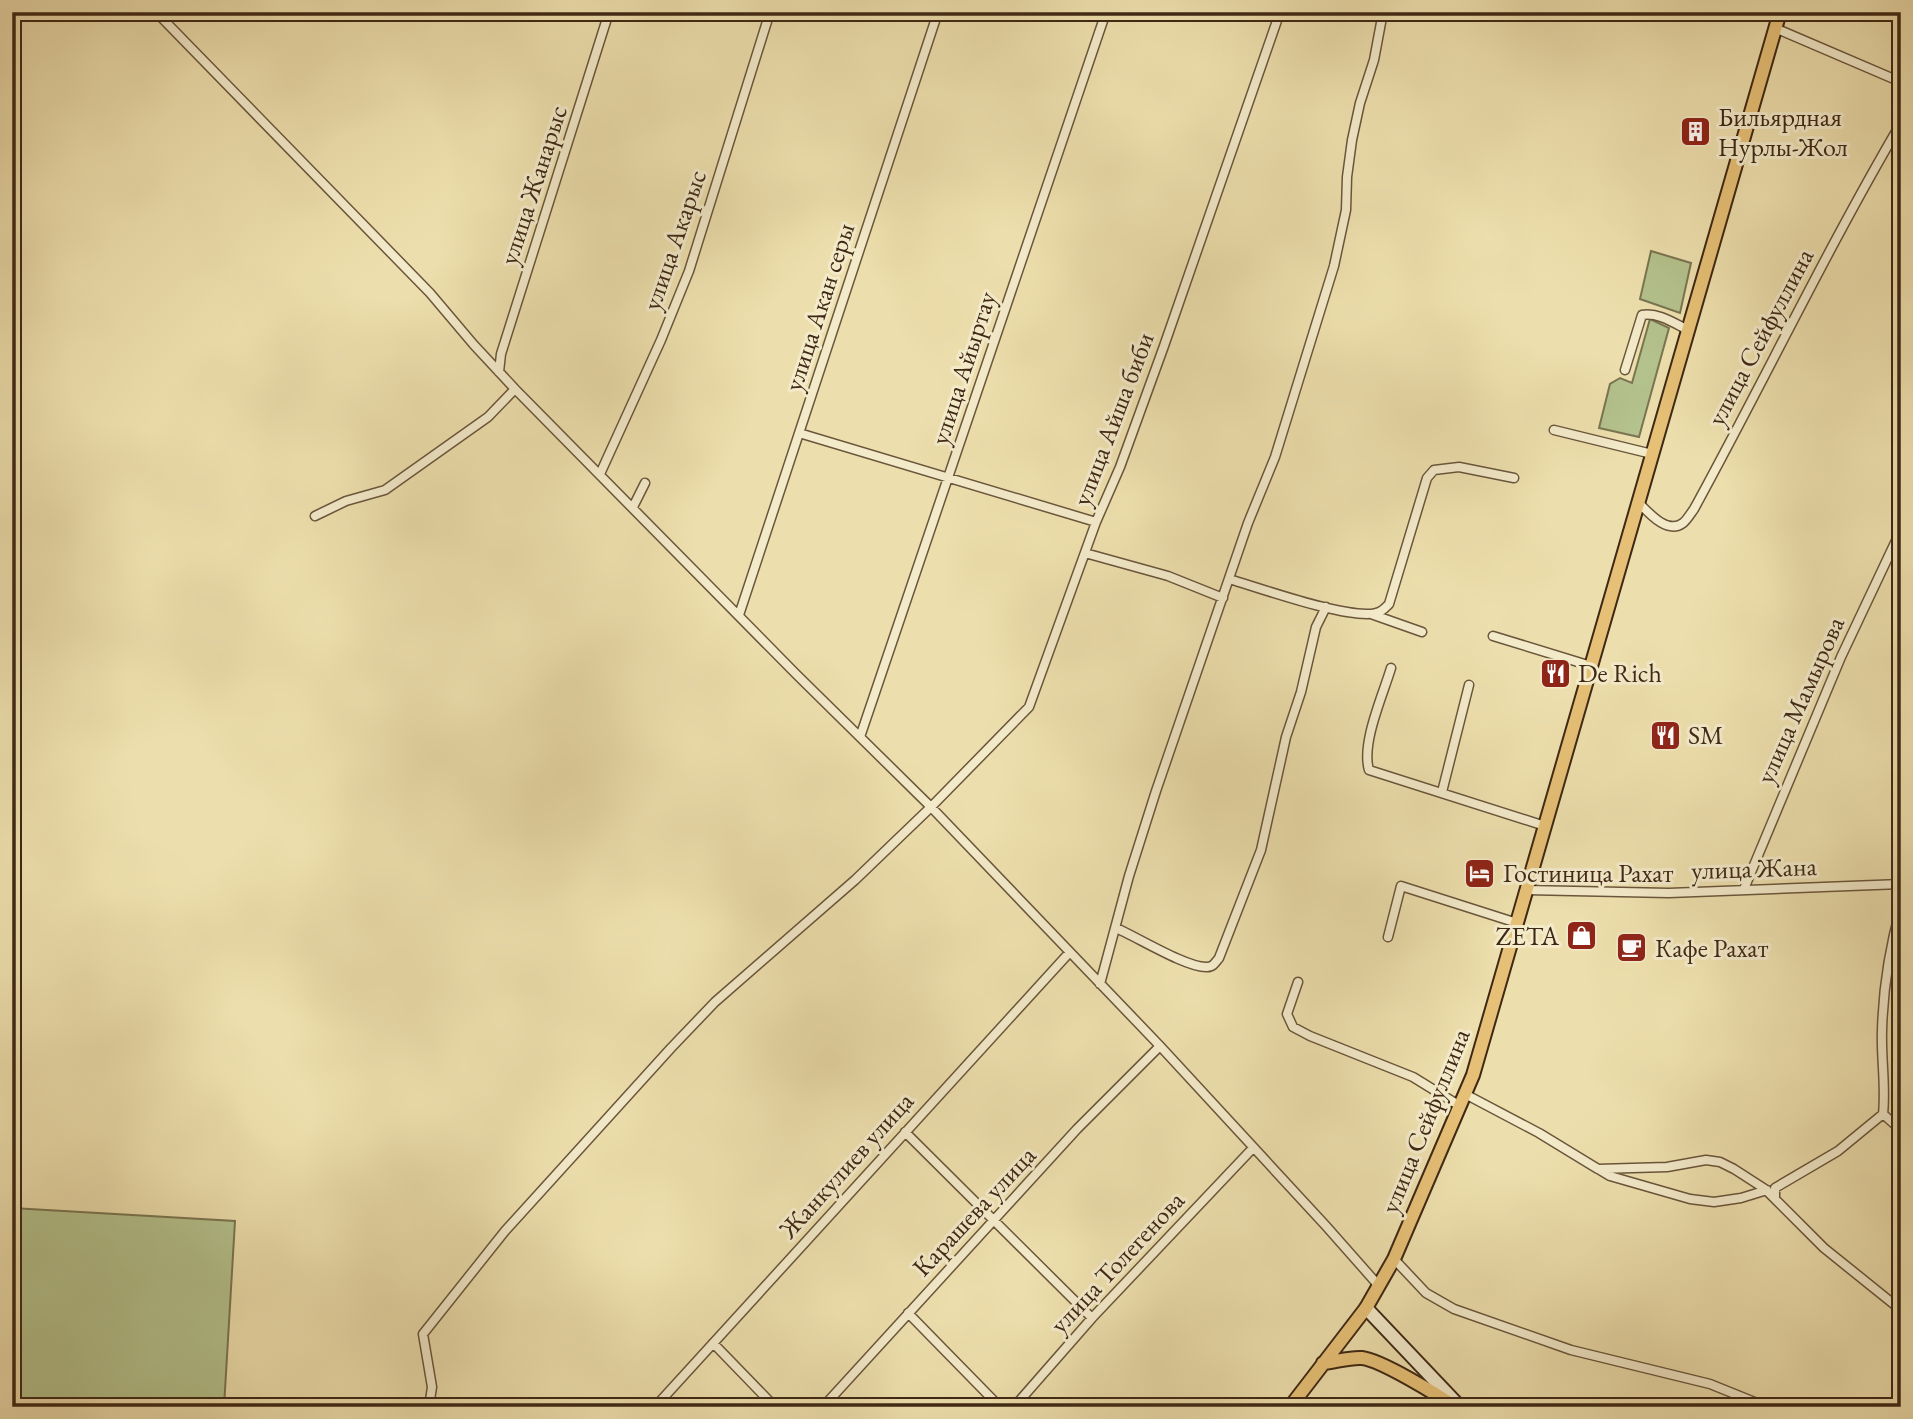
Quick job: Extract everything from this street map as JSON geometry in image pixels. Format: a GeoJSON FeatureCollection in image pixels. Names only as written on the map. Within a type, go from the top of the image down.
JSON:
{"type":"FeatureCollection","features":[{"type":"Feature","properties":{"kind":"main road","name":"улица Сейфуллина"},"geometry":{"type":"LineString","coordinates":[[1290,1407],[1366,1308],[1394,1259],[1473,1074],[1780,12]]}},
{"type":"Feature","properties":{"kind":"main road"},"geometry":{"type":"LineString","coordinates":[[1323,1363],[1354,1358],[1370,1360],[1457,1407]]}},
{"type":"Feature","properties":{"kind":"street"},"geometry":{"type":"LineString","coordinates":[[156,12],[430,293],[515,389],[931,807],[1160,1046],[1378,1286]]}},
{"type":"Feature","properties":{"kind":"street","name":"улица Жанарыс"},"geometry":{"type":"LineString","coordinates":[[499,372],[511,322],[609,12]]}},
{"type":"Feature","properties":{"kind":"street","name":"улица Акарыс"},"geometry":{"type":"LineString","coordinates":[[600,474],[689,271],[770,12]]}},
{"type":"Feature","properties":{"kind":"street","name":"улица Акан серы"},"geometry":{"type":"LineString","coordinates":[[739,615],[938,12]]}},
{"type":"Feature","properties":{"kind":"street","name":"улица Айыртау"},"geometry":{"type":"LineString","coordinates":[[860,737],[1106,12]]}},
{"type":"Feature","properties":{"kind":"street","name":"улица Айша биби"},"geometry":{"type":"LineString","coordinates":[[429,1407],[432,1387],[424,1334],[474,1268],[546,1183],[592,1137],[706,1012],[855,880],[1029,707],[1096,522],[1138,418],[1280,12]]}},
{"type":"Feature","properties":{"kind":"street"},"geometry":{"type":"LineString","coordinates":[[1100,984],[1129,876],[1160,777],[1275,457],[1334,266],[1346,210],[1352,140],[1383,12]]}},
{"type":"Feature","properties":{"kind":"street"},"geometry":{"type":"LineString","coordinates":[[1775,28],[1901,82]]}},
{"type":"Feature","properties":{"kind":"street","name":"улица Сейфуллина"},"geometry":{"type":"LineString","coordinates":[[1638,502],[1655,519],[1673,526],[1682,524],[1695,509],[1863,186],[1901,123]]}},
{"type":"Feature","properties":{"kind":"street"},"geometry":{"type":"LineString","coordinates":[[1625,370],[1642,315],[1661,317],[1688,330]]}},
{"type":"Feature","properties":{"kind":"street"},"geometry":{"type":"LineString","coordinates":[[315,516],[346,501],[385,491],[488,417],[515,389]]}},
{"type":"Feature","properties":{"kind":"street"},"geometry":{"type":"LineString","coordinates":[[1554,430],[1652,454]]}},
{"type":"Feature","properties":{"kind":"street"},"geometry":{"type":"LineString","coordinates":[[799,433],[1096,522]]}},
{"type":"Feature","properties":{"kind":"street"},"geometry":{"type":"LineString","coordinates":[[1371,614],[1384,610],[1389,604],[1427,478],[1434,470],[1459,467],[1514,478]]}},
{"type":"Feature","properties":{"kind":"street"},"geometry":{"type":"LineString","coordinates":[[634,507],[645,484]]}},
{"type":"Feature","properties":{"kind":"street","name":"улица Мамырова"},"geometry":{"type":"LineString","coordinates":[[1744,889],[1840,657],[1901,530]]}},
{"type":"Feature","properties":{"kind":"street"},"geometry":{"type":"LineString","coordinates":[[1085,554],[1168,576],[1223,598]]}},
{"type":"Feature","properties":{"kind":"street"},"geometry":{"type":"LineString","coordinates":[[1229,579],[1325,607],[1371,614],[1422,632]]}},
{"type":"Feature","properties":{"kind":"street"},"geometry":{"type":"LineString","coordinates":[[1116,929],[1194,965],[1209,968],[1219,958],[1261,850],[1286,737],[1301,692],[1316,627],[1325,607]]}},
{"type":"Feature","properties":{"kind":"street"},"geometry":{"type":"LineString","coordinates":[[1493,636],[1591,666]]}},
{"type":"Feature","properties":{"kind":"street"},"geometry":{"type":"LineString","coordinates":[[1391,668],[1370,734],[1366,761],[1369,770],[1545,826]]}},
{"type":"Feature","properties":{"kind":"street"},"geometry":{"type":"LineString","coordinates":[[1442,792],[1469,685]]}},
{"type":"Feature","properties":{"kind":"street","name":"улица Жана"},"geometry":{"type":"LineString","coordinates":[[1526,890],[1670,893],[1901,884]]}},
{"type":"Feature","properties":{"kind":"street"},"geometry":{"type":"LineString","coordinates":[[1388,937],[1401,886],[1517,923]]}},
{"type":"Feature","properties":{"kind":"street"},"geometry":{"type":"LineString","coordinates":[[1775,1198],[1775,1188],[1838,1151],[1883,1114],[1885,1098],[1882,1030],[1893,934],[1901,906]]}},
{"type":"Feature","properties":{"kind":"street","name":"Жанкулиев улица"},"geometry":{"type":"LineString","coordinates":[[655,1407],[1069,953]]}},
{"type":"Feature","properties":{"kind":"street"},"geometry":{"type":"LineString","coordinates":[[1298,982],[1287,1014],[1293,1027],[1539,1133],[1610,1176],[1690,1199],[1714,1202],[1767,1190]]}},
{"type":"Feature","properties":{"kind":"street","name":"Карашева улица"},"geometry":{"type":"LineString","coordinates":[[823,1407],[1077,1129],[1160,1046]]}},
{"type":"Feature","properties":{"kind":"street"},"geometry":{"type":"LineString","coordinates":[[1883,1114],[1901,1130]]}},
{"type":"Feature","properties":{"kind":"street"},"geometry":{"type":"LineString","coordinates":[[905,1132],[1092,1318]]}},
{"type":"Feature","properties":{"kind":"street","name":"улица Толегенова"},"geometry":{"type":"LineString","coordinates":[[1014,1407],[1092,1318],[1253,1147]]}},
{"type":"Feature","properties":{"kind":"street"},"geometry":{"type":"LineString","coordinates":[[1598,1169],[1667,1167],[1706,1160],[1720,1162],[1767,1190],[1824,1248],[1901,1310]]}},
{"type":"Feature","properties":{"kind":"street"},"geometry":{"type":"LineString","coordinates":[[1394,1259],[1426,1293],[1454,1309],[1571,1350],[1710,1384],[1749,1397],[1767,1407]]}},
{"type":"Feature","properties":{"kind":"street"},"geometry":{"type":"LineString","coordinates":[[1366,1308],[1457,1407]]}},
{"type":"Feature","properties":{"kind":"street"},"geometry":{"type":"LineString","coordinates":[[908,1313],[1000,1407]]}},
{"type":"Feature","properties":{"kind":"street"},"geometry":{"type":"LineString","coordinates":[[713,1343],[775,1407]]}},
{"type":"Feature","properties":{"kind":"green space"},"geometry":{"type":"Polygon","coordinates":[[[1651,251],[1691,263],[1680,313],[1640,299],[1651,251]]]}},
{"type":"Feature","properties":{"kind":"green space"},"geometry":{"type":"Polygon","coordinates":[[[1650,319],[1669,328],[1639,437],[1599,428],[1610,384],[1620,378],[1632,383],[1650,319]]]}},
{"type":"Feature","properties":{"kind":"green space"},"geometry":{"type":"Polygon","coordinates":[[[12,1208],[235,1221],[224,1407],[12,1407],[12,1208]]]}},
{"type":"Feature","properties":{"kind":"place","name":"Бильярдная Нурлы-Жол"},"geometry":{"type":"Point","coordinates":[1695,132]}},
{"type":"Feature","properties":{"kind":"place","name":"De Rich"},"geometry":{"type":"Point","coordinates":[1555,673]}},
{"type":"Feature","properties":{"kind":"place","name":"SM"},"geometry":{"type":"Point","coordinates":[1665,735]}},
{"type":"Feature","properties":{"kind":"place","name":"Гостиница Рахат"},"geometry":{"type":"Point","coordinates":[1480,873]}},
{"type":"Feature","properties":{"kind":"place","name":"ZETA"},"geometry":{"type":"Point","coordinates":[1582,936]}},
{"type":"Feature","properties":{"kind":"place","name":"Кафе Рахат"},"geometry":{"type":"Point","coordinates":[1632,948]}}]}
